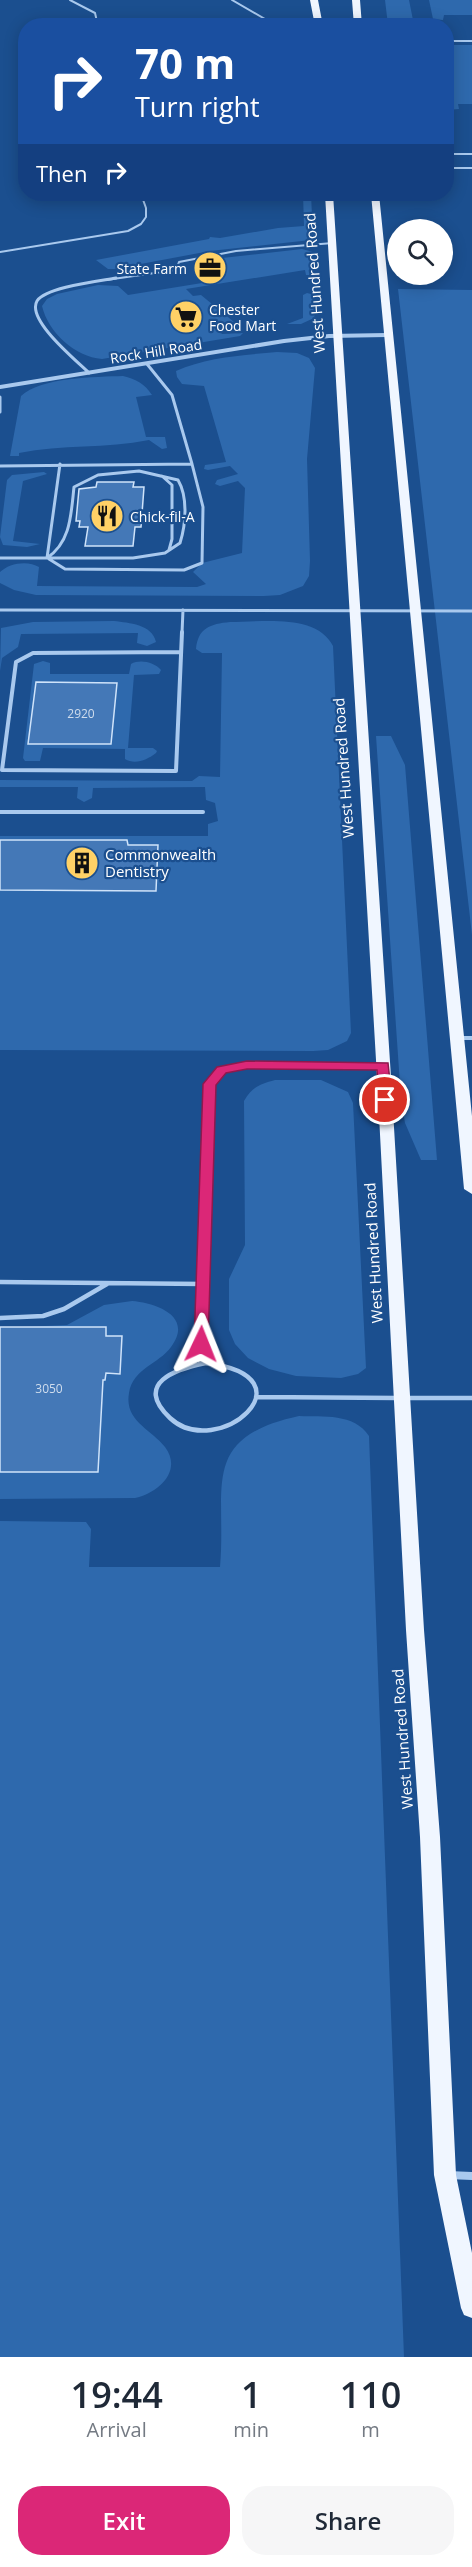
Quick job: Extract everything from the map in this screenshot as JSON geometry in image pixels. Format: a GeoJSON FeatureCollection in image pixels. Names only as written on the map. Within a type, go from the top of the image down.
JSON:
{"type":"FeatureCollection","features":[{"type":"Feature","properties":{"kind":"main road"},"geometry":{"type":"LineString","coordinates":[[315,0],[318,18]]}},
{"type":"Feature","properties":{"kind":"main road"},"geometry":{"type":"LineString","coordinates":[[356,0],[359,18]]}},
{"type":"Feature","properties":{"kind":"main road","name":"West Hundred Road"},"geometry":{"type":"LineString","coordinates":[[330,201],[415,1630],[430,1837],[445,2175],[472,2308]]}},
{"type":"Feature","properties":{"kind":"main road"},"geometry":{"type":"LineString","coordinates":[[376,201],[472,1189]]}},
{"type":"Feature","properties":{"kind":"street","name":"Rock Hill Road"},"geometry":{"type":"LineString","coordinates":[[0,387],[284,341],[387,335]]}},
{"type":"Feature","properties":{"kind":"street"},"geometry":{"type":"LineString","coordinates":[[445,2175],[472,2176]]}},
{"type":"Feature","properties":{"kind":"lane"},"geometry":{"type":"LineString","coordinates":[[70,0],[95,13],[96,18]]}},
{"type":"Feature","properties":{"kind":"lane"},"geometry":{"type":"LineString","coordinates":[[232,0],[263,18]]}},
{"type":"Feature","properties":{"kind":"lane"},"geometry":{"type":"LineString","coordinates":[[454,41],[472,41]]}},
{"type":"Feature","properties":{"kind":"lane"},"geometry":{"type":"LineString","coordinates":[[454,154],[472,154]]}},
{"type":"Feature","properties":{"kind":"lane"},"geometry":{"type":"LineString","coordinates":[[454,168],[472,168]]}},
{"type":"Feature","properties":{"kind":"lane"},"geometry":{"type":"LineString","coordinates":[[0,252],[128,231],[142,224],[148,216],[144,201]]}},
{"type":"Feature","properties":{"kind":"lane"},"geometry":{"type":"LineString","coordinates":[[89,373],[46,329],[35,313],[35,304],[40,298],[68,287],[176,270],[179,262],[206,255],[333,243]]}},
{"type":"Feature","properties":{"kind":"lane"},"geometry":{"type":"LineString","coordinates":[[47,558],[65,569],[184,570],[202,563],[203,507],[192,464],[171,394],[147,364]]}},
{"type":"Feature","properties":{"kind":"lane"},"geometry":{"type":"LineString","coordinates":[[0,398],[0,412]]}},
{"type":"Feature","properties":{"kind":"lane"},"geometry":{"type":"LineString","coordinates":[[0,466],[192,464]]}},
{"type":"Feature","properties":{"kind":"lane"},"geometry":{"type":"LineString","coordinates":[[47,558],[60,465]]}},
{"type":"Feature","properties":{"kind":"lane"},"geometry":{"type":"LineString","coordinates":[[0,558],[47,558],[133,558],[165,553],[180,543],[184,529],[184,490],[178,480],[138,471],[110,473],[84,479],[74,487],[69,525],[64,541],[54,555],[47,558]]}},
{"type":"Feature","properties":{"kind":"lane"},"geometry":{"type":"LineString","coordinates":[[155,473],[171,485],[172,538],[169,550]]}},
{"type":"Feature","properties":{"kind":"lane"},"geometry":{"type":"LineString","coordinates":[[0,610],[472,611]]}},
{"type":"Feature","properties":{"kind":"lane"},"geometry":{"type":"LineString","coordinates":[[180,652],[33,653],[22,657],[16,662],[2,770],[176,771],[183,610]]}},
{"type":"Feature","properties":{"kind":"lane"},"geometry":{"type":"LineString","coordinates":[[0,812],[203,812]]}},
{"type":"Feature","properties":{"kind":"lane"},"geometry":{"type":"LineString","coordinates":[[457,1038],[472,1038]]}},
{"type":"Feature","properties":{"kind":"lane"},"geometry":{"type":"LineString","coordinates":[[200,1363],[209,1084],[222,1070],[247,1065],[383,1066]]}},
{"type":"Feature","properties":{"kind":"lane"},"geometry":{"type":"LineString","coordinates":[[0,1282],[203,1284]]}},
{"type":"Feature","properties":{"kind":"lane"},"geometry":{"type":"LineString","coordinates":[[0,1318],[43,1316],[63,1309],[109,1283]]}},
{"type":"Feature","properties":{"kind":"lane"},"geometry":{"type":"LineString","coordinates":[[200,1363],[221,1365],[247,1376],[254,1385],[256,1397],[254,1407],[245,1417],[224,1427],[198,1430],[168,1418],[158,1408],[155,1397],[158,1386],[165,1377],[176,1369],[200,1363]]}},
{"type":"Feature","properties":{"kind":"lane"},"geometry":{"type":"LineString","coordinates":[[256,1397],[472,1398]]}},
{"type":"Feature","properties":{"kind":"shaded area"},"geometry":{"type":"Polygon","coordinates":[[[385,0],[409,0],[413,18],[387,18],[385,0]]]}},
{"type":"Feature","properties":{"kind":"shaded area"},"geometry":{"type":"Polygon","coordinates":[[[429,0],[472,0],[472,15],[444,15],[443,18],[433,18],[429,0]]]}},
{"type":"Feature","properties":{"kind":"shaded area"},"geometry":{"type":"Polygon","coordinates":[[[454,45],[472,45],[472,104],[458,104],[459,109],[454,109],[454,45]]]}},
{"type":"Feature","properties":{"kind":"shaded area"},"geometry":{"type":"Polygon","coordinates":[[[303,201],[311,201],[313,238],[311,240],[210,251],[114,269],[108,269],[96,260],[210,237],[220,238],[304,226],[303,201]]]}},
{"type":"Feature","properties":{"kind":"shaded area"},"geometry":{"type":"Polygon","coordinates":[[[302,249],[313,252],[314,275],[306,275],[305,270],[186,289],[193,296],[201,295],[234,322],[214,326],[222,334],[243,333],[240,336],[102,359],[82,354],[64,342],[50,325],[42,306],[47,299],[57,294],[98,285],[118,286],[128,295],[202,283],[194,275],[226,275],[226,261],[195,261],[302,249]]]}},
{"type":"Feature","properties":{"kind":"shaded area"},"geometry":{"type":"Polygon","coordinates":[[[398,289],[472,290],[472,935],[398,289]]]}},
{"type":"Feature","properties":{"kind":"shaded area"},"geometry":{"type":"Polygon","coordinates":[[[307,293],[315,295],[317,307],[314,318],[301,324],[287,324],[303,318],[303,295],[307,293]]]}},
{"type":"Feature","properties":{"kind":"shaded area"},"geometry":{"type":"Polygon","coordinates":[[[277,352],[297,353],[309,358],[315,368],[307,459],[310,561],[309,576],[303,586],[280,595],[264,596],[36,595],[14,590],[0,583],[0,572],[8,566],[24,563],[39,567],[37,586],[197,587],[206,584],[193,572],[202,563],[242,553],[245,488],[238,481],[220,486],[215,484],[217,480],[238,474],[230,466],[204,469],[205,465],[226,462],[204,386],[182,384],[176,371],[213,360],[277,352]]]}},
{"type":"Feature","properties":{"kind":"shaded area"},"geometry":{"type":"Polygon","coordinates":[[[123,376],[140,382],[152,395],[136,397],[146,437],[165,437],[167,448],[162,449],[149,440],[117,445],[35,450],[19,453],[19,456],[10,456],[21,396],[42,385],[55,382],[123,376]]]}},
{"type":"Feature","properties":{"kind":"shaded area"},"geometry":{"type":"Polygon","coordinates":[[[44,472],[47,474],[23,481],[13,541],[40,544],[27,547],[3,545],[0,537],[7,480],[12,475],[44,472]]]}},
{"type":"Feature","properties":{"kind":"shaded area"},"geometry":{"type":"Polygon","coordinates":[[[114,621],[145,628],[154,636],[156,642],[147,646],[137,643],[138,633],[21,634],[18,647],[2,658],[0,671],[1,628],[33,622],[114,621]]]}},
{"type":"Feature","properties":{"kind":"shaded area"},"geometry":{"type":"Polygon","coordinates":[[[272,621],[302,624],[315,628],[325,635],[333,646],[351,1033],[347,1041],[328,1050],[313,1051],[0,1050],[0,836],[208,836],[208,824],[218,821],[215,803],[206,800],[205,787],[93,788],[92,798],[84,802],[77,798],[78,787],[0,787],[0,780],[192,781],[199,776],[220,777],[222,653],[202,653],[196,649],[199,636],[206,628],[230,622],[272,621]]]}},
{"type":"Feature","properties":{"kind":"shaded area"},"geometry":{"type":"Polygon","coordinates":[[[43,661],[50,663],[50,674],[129,674],[131,664],[138,662],[151,663],[158,667],[161,670],[159,674],[134,675],[128,748],[153,748],[157,751],[156,753],[145,760],[133,762],[125,759],[125,749],[43,748],[40,761],[25,761],[23,758],[34,664],[43,661]]]}},
{"type":"Feature","properties":{"kind":"shaded area"},"geometry":{"type":"Polygon","coordinates":[[[376,736],[391,736],[405,765],[437,1160],[421,1160],[405,1123],[401,1099],[376,736]]]}},
{"type":"Feature","properties":{"kind":"shaded area"},"geometry":{"type":"Polygon","coordinates":[[[275,1080],[321,1080],[348,1092],[353,1103],[366,1368],[358,1374],[341,1378],[296,1376],[269,1369],[248,1358],[235,1344],[229,1330],[229,1279],[245,1245],[244,1101],[257,1087],[275,1080]]]}},
{"type":"Feature","properties":{"kind":"shaded area"},"geometry":{"type":"Polygon","coordinates":[[[132,1301],[161,1308],[175,1319],[178,1327],[177,1336],[171,1347],[141,1372],[131,1385],[129,1393],[129,1403],[135,1418],[165,1447],[170,1456],[171,1464],[165,1480],[152,1491],[135,1498],[0,1499],[0,1328],[67,1325],[104,1305],[132,1301]]]}},
{"type":"Feature","properties":{"kind":"shaded area"},"geometry":{"type":"Polygon","coordinates":[[[299,1416],[347,1420],[355,1423],[369,1436],[404,2357],[0,2357],[0,1521],[86,1522],[91,1529],[89,1567],[220,1567],[221,1490],[224,1470],[231,1452],[245,1438],[267,1426],[299,1416]]]}},
{"type":"Feature","properties":{"kind":"building","name":"Chick-fil-A"},"geometry":{"type":"Polygon","coordinates":[[[97,482],[134,482],[133,487],[144,487],[141,527],[135,527],[133,546],[85,546],[88,527],[79,527],[80,521],[76,521],[79,489],[96,487],[97,482]]]}},
{"type":"Feature","properties":{"kind":"building"},"geometry":{"type":"Polygon","coordinates":[[[36,682],[117,683],[111,744],[28,744],[36,682]]]}},
{"type":"Feature","properties":{"kind":"building","name":"Commonwealth Dentistry"},"geometry":{"type":"Polygon","coordinates":[[[0,840],[127,840],[128,845],[158,845],[156,891],[0,890],[0,840]]]}},
{"type":"Feature","properties":{"kind":"building"},"geometry":{"type":"Polygon","coordinates":[[[0,1327],[106,1327],[106,1336],[122,1336],[120,1374],[106,1373],[105,1380],[103,1380],[98,1472],[0,1472],[0,1327]]]}},
{"type":"Feature","properties":{"kind":"place","name":"State Farm"},"geometry":{"type":"Point","coordinates":[210,268]}},
{"type":"Feature","properties":{"kind":"place","name":"Chester Food Mart"},"geometry":{"type":"Point","coordinates":[186,317]}},
{"type":"Feature","properties":{"kind":"place","name":"Chick-fil-A"},"geometry":{"type":"Point","coordinates":[107,516]}},
{"type":"Feature","properties":{"kind":"place","name":"Commonwealth Dentistry"},"geometry":{"type":"Point","coordinates":[82,863]}},
{"type":"Feature","properties":{"kind":"route"},"geometry":{"type":"LineString","coordinates":[[201,1344],[209,1084],[222,1070],[247,1065],[383,1066],[385,1100]]}}]}
